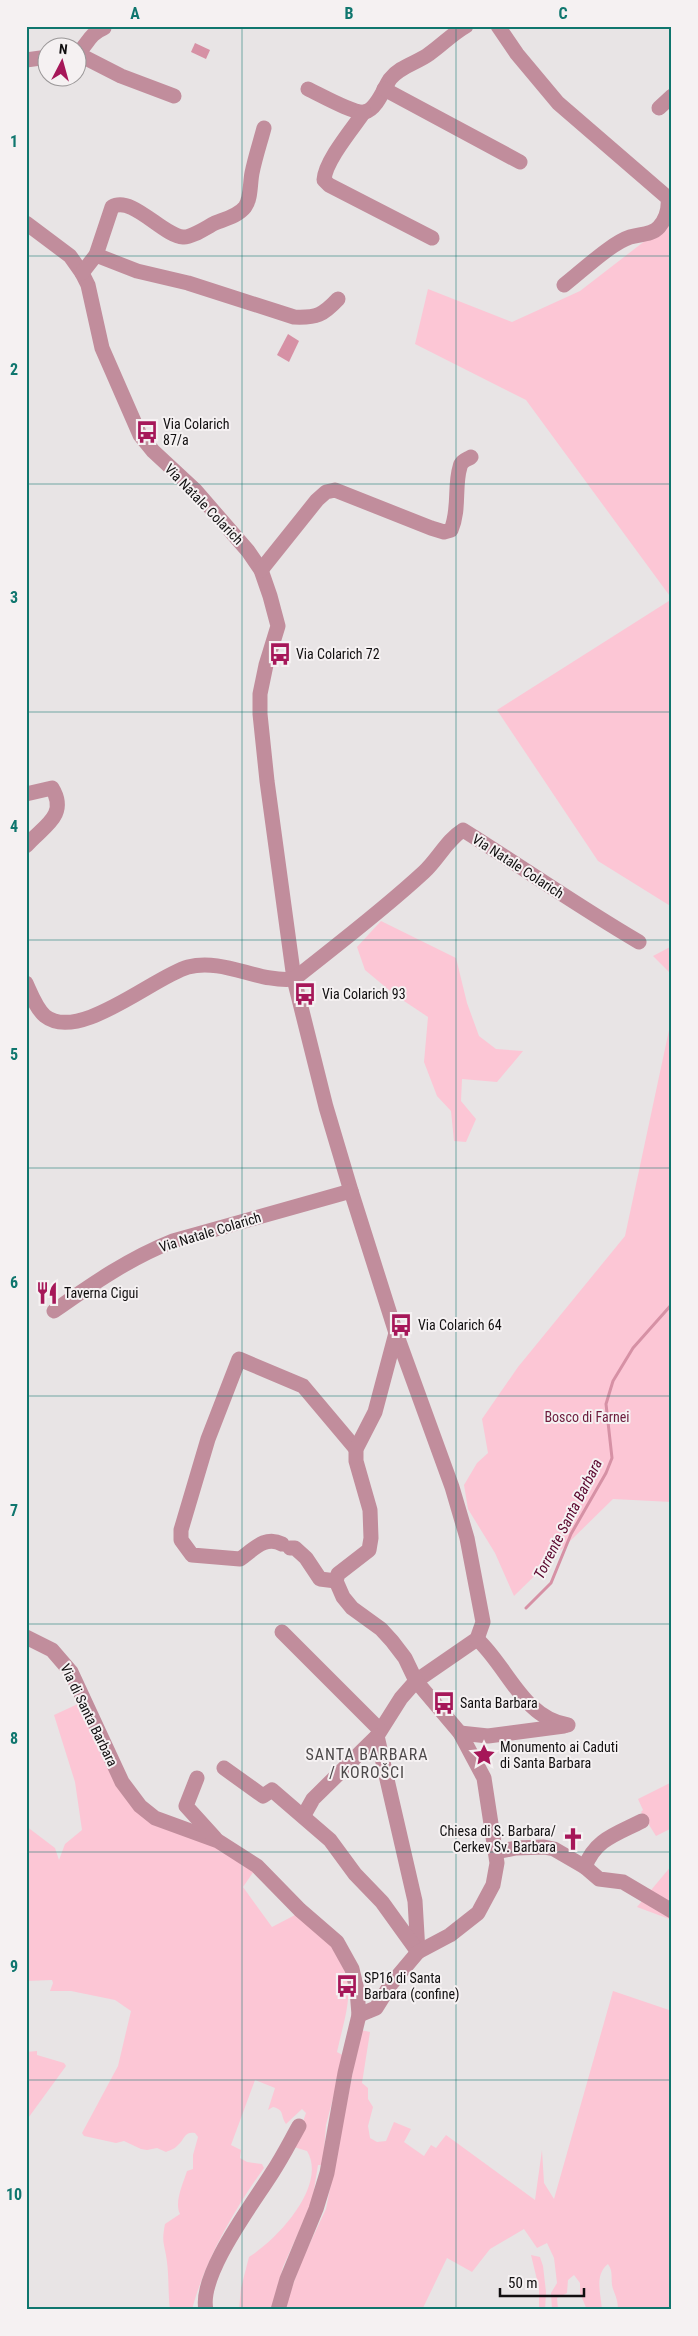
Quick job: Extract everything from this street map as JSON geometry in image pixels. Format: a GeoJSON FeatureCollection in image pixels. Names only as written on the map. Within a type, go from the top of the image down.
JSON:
{"type":"FeatureCollection","features":[{"type":"Feature","properties":{"kind":"street"},"geometry":{"type":"LineString","coordinates":[[432,238],[329,185],[324,180],[324,174],[364,112],[372,108],[391,78],[399,71],[430,54],[457,31],[466,26]]}},
{"type":"Feature","properties":{"kind":"street"},"geometry":{"type":"LineString","coordinates":[[498,26],[517,54],[558,103],[668,198],[669,206],[659,227],[653,232],[628,238],[617,244],[564,285]]}},
{"type":"Feature","properties":{"kind":"street"},"geometry":{"type":"LineString","coordinates":[[88,38],[104,28]]}},
{"type":"Feature","properties":{"kind":"street"},"geometry":{"type":"LineString","coordinates":[[88,59],[121,76],[174,96]]}},
{"type":"Feature","properties":{"kind":"street"},"geometry":{"type":"LineString","coordinates":[[308,89],[356,111],[364,112]]}},
{"type":"Feature","properties":{"kind":"street"},"geometry":{"type":"LineString","coordinates":[[384,89],[520,162]]}},
{"type":"Feature","properties":{"kind":"street"},"geometry":{"type":"LineString","coordinates":[[659,108],[672,96]]}},
{"type":"Feature","properties":{"kind":"street"},"geometry":{"type":"LineString","coordinates":[[82,272],[96,255],[112,207],[117,204],[124,205],[141,213],[182,237],[190,236],[199,230],[235,215],[246,206],[251,176],[264,128]]}},
{"type":"Feature","properties":{"kind":"street","name":"Via Natale Colarich"},"geometry":{"type":"LineString","coordinates":[[26,223],[70,256],[82,272],[88,285],[102,348],[140,435],[153,451],[195,490],[248,550],[261,570],[270,596],[278,626],[266,665],[260,694],[260,714],[267,781],[294,979],[326,1107],[351,1191],[396,1333],[452,1487],[466,1538],[483,1622],[477,1639]]}},
{"type":"Feature","properties":{"kind":"street"},"geometry":{"type":"LineString","coordinates":[[96,255],[137,271],[195,285],[294,317],[312,318],[326,311],[338,299]]}},
{"type":"Feature","properties":{"kind":"street"},"geometry":{"type":"LineString","coordinates":[[261,570],[317,500],[326,492],[335,490],[431,528],[444,532],[451,530],[454,523],[458,494],[459,468],[463,461],[471,457]]}},
{"type":"Feature","properties":{"kind":"street"},"geometry":{"type":"LineString","coordinates":[[26,794],[52,788],[57,796],[59,808],[55,817],[26,846]]}},
{"type":"Feature","properties":{"kind":"street","name":"Via Natale Colarich"},"geometry":{"type":"LineString","coordinates":[[294,979],[382,910],[426,871],[456,835],[463,830],[573,902],[639,942]]}},
{"type":"Feature","properties":{"kind":"street"},"geometry":{"type":"LineString","coordinates":[[26,983],[34,1001],[46,1017],[68,1022],[94,1016],[140,992],[158,980],[188,967],[222,966],[279,980],[294,979]]}},
{"type":"Feature","properties":{"kind":"street","name":"Via Natale Colarich"},"geometry":{"type":"LineString","coordinates":[[54,1310],[120,1266],[146,1252],[173,1241],[351,1191]]}},
{"type":"Feature","properties":{"kind":"street"},"geometry":{"type":"LineString","coordinates":[[359,2014],[376,2008],[391,1984],[418,1952],[450,1935],[478,1913],[494,1884],[496,1852],[484,1778],[460,1734],[416,1681],[405,1658],[392,1641],[381,1629],[352,1608],[343,1597],[336,1581],[338,1574],[344,1568],[369,1550],[371,1538],[370,1510],[356,1461],[356,1449],[375,1412],[396,1333]]}},
{"type":"Feature","properties":{"kind":"street"},"geometry":{"type":"LineString","coordinates":[[336,1581],[320,1579],[306,1558],[295,1548],[275,1541],[266,1541],[240,1559],[192,1555],[181,1540],[182,1530],[208,1439],[238,1359],[303,1386],[356,1449]]}},
{"type":"Feature","properties":{"kind":"street"},"geometry":{"type":"LineString","coordinates":[[282,1632],[378,1733],[415,1901],[418,1952]]}},
{"type":"Feature","properties":{"kind":"street","name":"Via di Santa Barbara"},"geometry":{"type":"LineString","coordinates":[[26,1638],[52,1650],[71,1672],[122,1782],[140,1806],[154,1818],[218,1841]]}},
{"type":"Feature","properties":{"kind":"street"},"geometry":{"type":"LineString","coordinates":[[304,1815],[313,1799],[378,1733],[401,1698],[416,1681],[477,1639],[529,1704],[553,1721],[568,1725],[488,1736],[460,1734]]}},
{"type":"Feature","properties":{"kind":"street"},"geometry":{"type":"LineString","coordinates":[[224,1768],[263,1796],[272,1790],[304,1815],[330,1840],[356,1874],[382,1902],[418,1952]]}},
{"type":"Feature","properties":{"kind":"street"},"geometry":{"type":"LineString","coordinates":[[197,1778],[186,1806],[218,1841],[255,1859],[300,1910],[337,1942],[352,1970],[357,1990],[359,2014],[345,2073],[327,2173],[316,2209],[287,2279],[278,2310]]}},
{"type":"Feature","properties":{"kind":"street"},"geometry":{"type":"LineString","coordinates":[[585,1867],[590,1854],[598,1844],[642,1821]]}},
{"type":"Feature","properties":{"kind":"street"},"geometry":{"type":"LineString","coordinates":[[496,1852],[516,1848],[544,1847],[554,1849],[585,1867],[599,1879],[623,1882],[672,1911]]}},
{"type":"Feature","properties":{"kind":"street"},"geometry":{"type":"LineString","coordinates":[[205,2309],[207,2291],[215,2268],[234,2229],[273,2172],[299,2126]]}},
{"type":"Feature","properties":{"kind":"green space"},"geometry":{"type":"Polygon","coordinates":[[[672,220],[672,599],[526,400],[415,344],[428,289],[512,322],[580,291],[672,220]]]}},
{"type":"Feature","properties":{"kind":"green space"},"geometry":{"type":"Polygon","coordinates":[[[672,599],[672,907],[598,861],[497,710],[672,599]]]}},
{"type":"Feature","properties":{"kind":"green space"},"geometry":{"type":"Polygon","coordinates":[[[381,921],[456,958],[467,1003],[479,1036],[496,1049],[523,1051],[497,1082],[462,1079],[461,1101],[476,1119],[466,1142],[454,1141],[451,1111],[437,1096],[424,1062],[428,1017],[395,995],[365,970],[357,947],[381,921]]]}},
{"type":"Feature","properties":{"kind":"green space"},"geometry":{"type":"Polygon","coordinates":[[[672,946],[672,975],[653,956],[672,946]]]}},
{"type":"Feature","properties":{"kind":"green space","name":"Bosco di Farnei"},"geometry":{"type":"Polygon","coordinates":[[[672,1016],[672,1502],[613,1499],[514,1596],[495,1553],[468,1509],[464,1485],[477,1463],[488,1453],[482,1419],[518,1367],[625,1236],[672,1016]]]}},
{"type":"Feature","properties":{"kind":"green space"},"geometry":{"type":"Polygon","coordinates":[[[80,1703],[141,1813],[214,1846],[254,1871],[243,1887],[272,1927],[297,1914],[329,1941],[337,1951],[347,1976],[348,2001],[337,2052],[344,2056],[326,2125],[323,2165],[318,2165],[312,2202],[283,2267],[271,2310],[239,2310],[241,2288],[249,2257],[285,2225],[296,2211],[311,2180],[312,2165],[307,2151],[294,2147],[306,2113],[302,2109],[286,2124],[279,2110],[273,2107],[268,2110],[275,2088],[255,2080],[231,2145],[241,2150],[240,2158],[247,2162],[262,2164],[264,2168],[242,2200],[212,2255],[192,2310],[170,2310],[168,2268],[163,2240],[165,2224],[180,2214],[178,2204],[180,2193],[187,2171],[193,2169],[193,2155],[198,2137],[195,2133],[189,2133],[175,2148],[166,2152],[157,2148],[141,2149],[124,2141],[116,2143],[84,2136],[82,2133],[118,2066],[131,2011],[115,2000],[71,1991],[50,1991],[53,1983],[52,1980],[26,1981],[26,1826],[55,1848],[59,1860],[65,1844],[82,1830],[75,1782],[54,1715],[80,1703]]]}},
{"type":"Feature","properties":{"kind":"green space"},"geometry":{"type":"Polygon","coordinates":[[[672,1782],[672,1828],[656,1836],[641,1812],[643,1810],[638,1799],[672,1782]]]}},
{"type":"Feature","properties":{"kind":"green space"},"geometry":{"type":"Polygon","coordinates":[[[672,1865],[672,1920],[637,1907],[672,1865]]]}},
{"type":"Feature","properties":{"kind":"green space"},"geometry":{"type":"Polygon","coordinates":[[[613,1991],[672,2011],[672,2310],[618,2310],[612,2286],[611,2270],[608,2264],[604,2268],[600,2279],[602,2310],[587,2310],[580,2293],[580,2283],[574,2275],[568,2280],[567,2293],[557,2298],[558,2310],[552,2310],[551,2293],[557,2283],[554,2258],[547,2243],[537,2248],[524,2229],[490,2249],[472,2272],[447,2258],[422,2310],[284,2310],[301,2262],[326,2209],[361,2030],[370,2032],[362,2083],[368,2088],[368,2099],[373,2107],[368,2126],[370,2138],[377,2142],[386,2141],[394,2122],[411,2129],[404,2142],[424,2156],[431,2145],[436,2148],[446,2135],[535,2200],[542,2150],[544,2183],[554,2199],[613,1991]]]}},
{"type":"Feature","properties":{"kind":"green space"},"geometry":{"type":"Polygon","coordinates":[[[37,2051],[37,2055],[64,2063],[66,2066],[26,2121],[26,2052],[37,2051]]]}},
{"type":"Feature","properties":{"kind":"green space"},"geometry":{"type":"Polygon","coordinates":[[[531,2255],[540,2257],[543,2266],[546,2292],[545,2310],[539,2310],[539,2288],[531,2255]]]}},
{"type":"Feature","properties":{"kind":"shaded area"},"geometry":{"type":"Polygon","coordinates":[[[195,43],[210,50],[206,59],[191,52],[195,43]]]}},
{"type":"Feature","properties":{"kind":"shaded area"},"geometry":{"type":"Polygon","coordinates":[[[288,334],[299,341],[289,362],[277,355],[288,334]]]}},
{"type":"Feature","properties":{"kind":"waterway","name":"Torrente Santa Barbara"},"geometry":{"type":"LineString","coordinates":[[526,1608],[551,1583],[571,1534],[606,1473],[612,1458],[606,1404],[613,1381],[633,1348],[672,1304]]}},
{"type":"Feature","properties":{"kind":"place","name":"Via Colarich 87/a"},"geometry":{"type":"Point","coordinates":[147,432]}},
{"type":"Feature","properties":{"kind":"place","name":"Via Colarich 72"},"geometry":{"type":"Point","coordinates":[280,654]}},
{"type":"Feature","properties":{"kind":"place","name":"Via Colarich 93"},"geometry":{"type":"Point","coordinates":[305,994]}},
{"type":"Feature","properties":{"kind":"place","name":"Taverna Cigui"},"geometry":{"type":"Point","coordinates":[47,1293]}},
{"type":"Feature","properties":{"kind":"place","name":"Via Colarich 64"},"geometry":{"type":"Point","coordinates":[401,1325]}},
{"type":"Feature","properties":{"kind":"place","name":"Santa Barbara"},"geometry":{"type":"Point","coordinates":[444,1703]}},
{"type":"Feature","properties":{"kind":"place","name":"Monumento ai Caduti di Santa Barbara"},"geometry":{"type":"Point","coordinates":[484,1755]}},
{"type":"Feature","properties":{"kind":"place","name":"Chiesa di S. Barbara/ Cerkev Sv. Barbara"},"geometry":{"type":"Point","coordinates":[573,1839]}},
{"type":"Feature","properties":{"kind":"place","name":"SP16 di Santa Barbara (confine)"},"geometry":{"type":"Point","coordinates":[347,1986]}},
{"type":"Feature","properties":{"kind":"district","name":"SANTA BARBARA / KOROŠCI"},"geometry":{"type":"Point","coordinates":[367,1763]}}]}
